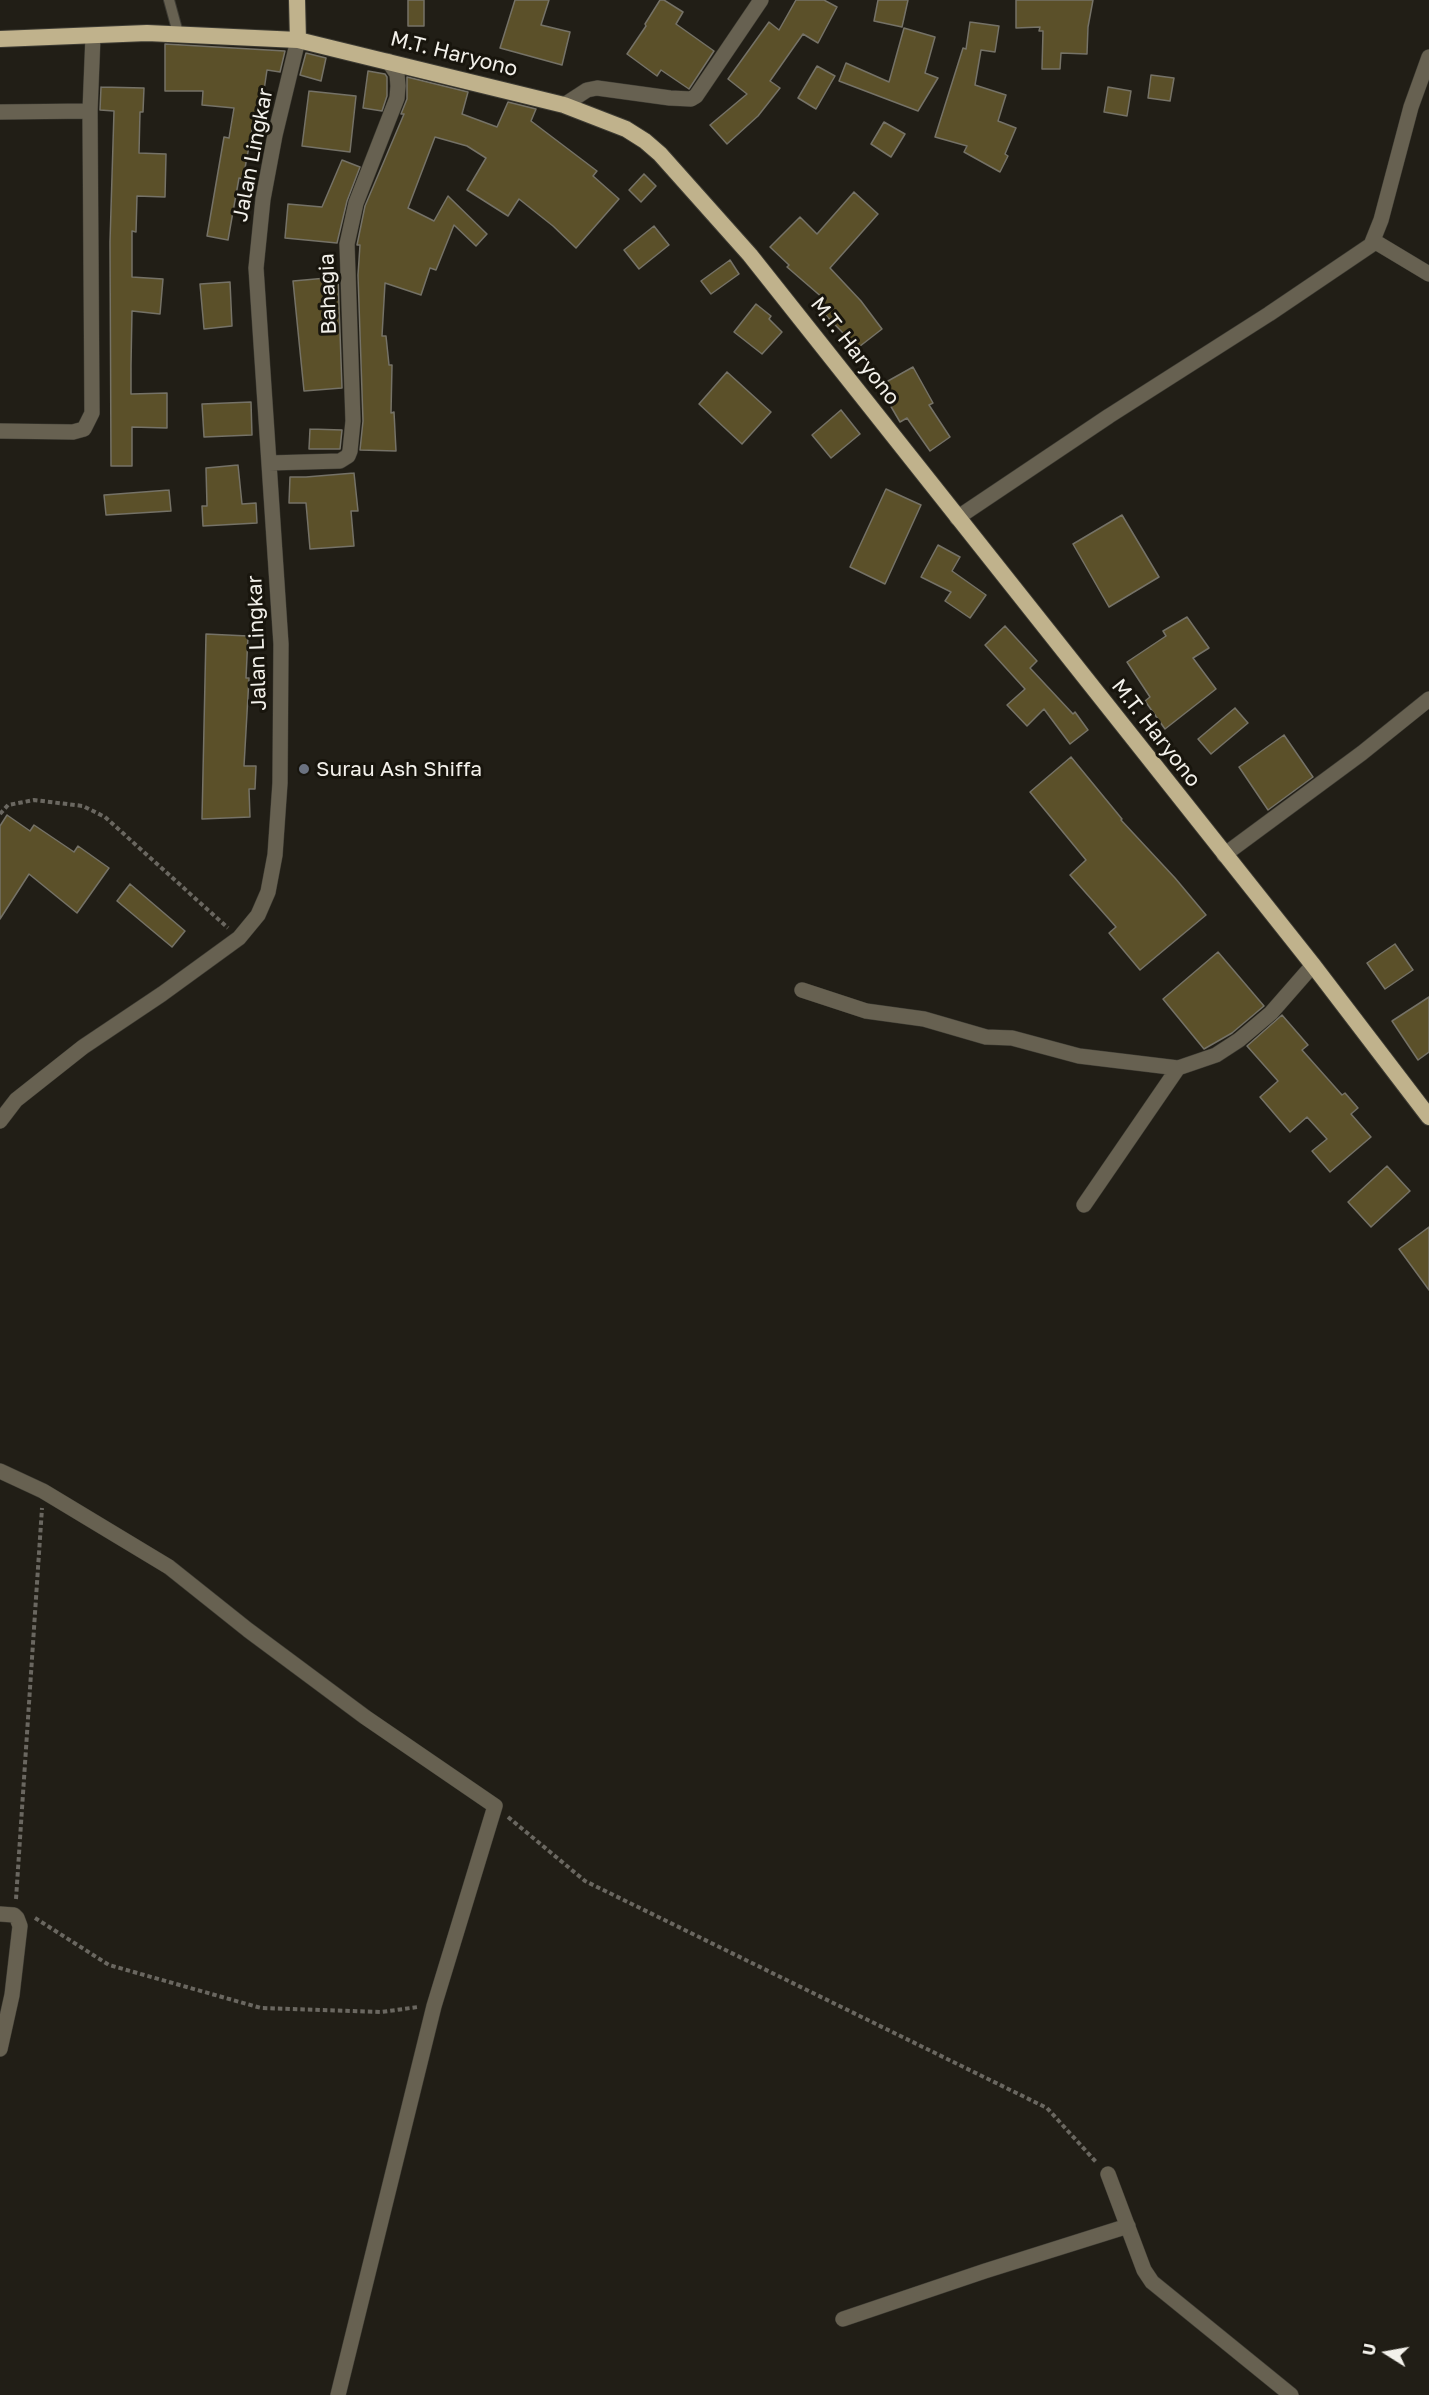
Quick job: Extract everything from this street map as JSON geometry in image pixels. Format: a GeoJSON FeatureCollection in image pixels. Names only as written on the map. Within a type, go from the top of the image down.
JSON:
{"type":"FeatureCollection","features":[{"type":"Feature","properties":{"kind":"highway"},"geometry":{"type":"LineString","coordinates":[[297,0],[298,40]]}},
{"type":"Feature","properties":{"kind":"highway","name":"M.T. Haryono"},"geometry":{"type":"LineString","coordinates":[[0,39],[178,33],[298,40],[564,105],[626,129],[660,154],[750,255],[1313,965],[1429,1117]]}},
{"type":"Feature","properties":{"kind":"street"},"geometry":{"type":"LineString","coordinates":[[564,105],[587,90],[597,88],[691,99],[696,96],[761,0]]}},
{"type":"Feature","properties":{"kind":"street"},"geometry":{"type":"LineString","coordinates":[[0,431],[73,432],[84,429],[92,413],[90,111],[93,36]]}},
{"type":"Feature","properties":{"kind":"street","name":"Jalan Lingkar"},"geometry":{"type":"LineString","coordinates":[[0,1121],[16,1100],[82,1047],[162,994],[239,938],[258,915],[268,892],[275,855],[280,783],[281,644],[256,268],[263,200],[275,135],[298,40]]}},
{"type":"Feature","properties":{"kind":"street"},"geometry":{"type":"LineString","coordinates":[[957,518],[1108,416],[1337,269],[1374,241],[1411,107],[1429,57]]}},
{"type":"Feature","properties":{"kind":"street","name":"Bahagia"},"geometry":{"type":"LineString","coordinates":[[269,463],[340,461],[348,456],[350,451],[353,421],[347,244],[356,203],[397,98],[397,74],[388,61]]}},
{"type":"Feature","properties":{"kind":"street"},"geometry":{"type":"LineString","coordinates":[[0,112],[90,111]]}},
{"type":"Feature","properties":{"kind":"street"},"geometry":{"type":"LineString","coordinates":[[1374,241],[1429,274]]}},
{"type":"Feature","properties":{"kind":"street"},"geometry":{"type":"LineString","coordinates":[[1224,855],[1362,753],[1429,699]]}},
{"type":"Feature","properties":{"kind":"street"},"geometry":{"type":"LineString","coordinates":[[802,990],[866,1011],[924,1019],[986,1037],[1012,1038],[1079,1056],[1178,1068],[1216,1055],[1239,1040],[1271,1013],[1313,965]]}},
{"type":"Feature","properties":{"kind":"street"},"geometry":{"type":"LineString","coordinates":[[1084,1205],[1178,1068]]}},
{"type":"Feature","properties":{"kind":"street"},"geometry":{"type":"LineString","coordinates":[[0,1471],[43,1491],[169,1567],[248,1630],[365,1717],[495,1806],[434,2006],[338,2395]]}},
{"type":"Feature","properties":{"kind":"street"},"geometry":{"type":"LineString","coordinates":[[0,2049],[8,2019],[20,1926],[17,1918],[7,1915]]}},
{"type":"Feature","properties":{"kind":"street"},"geometry":{"type":"LineString","coordinates":[[1108,2174],[1144,2270],[1152,2282],[1291,2395]]}},
{"type":"Feature","properties":{"kind":"street"},"geometry":{"type":"LineString","coordinates":[[843,2319],[1128,2226]]}},
{"type":"Feature","properties":{"kind":"lane"},"geometry":{"type":"LineString","coordinates":[[169,0],[178,33]]}},
{"type":"Feature","properties":{"kind":"path"},"geometry":{"type":"LineString","coordinates":[[0,814],[8,805],[34,800],[82,806],[105,817],[239,938]]}},
{"type":"Feature","properties":{"kind":"path"},"geometry":{"type":"LineString","coordinates":[[7,1915],[43,1491]]}},
{"type":"Feature","properties":{"kind":"path"},"geometry":{"type":"LineString","coordinates":[[495,1806],[585,1881],[1047,2108],[1108,2174]]}},
{"type":"Feature","properties":{"kind":"path"},"geometry":{"type":"LineString","coordinates":[[34,1918],[109,1965],[261,2008],[381,2012],[434,2006]]}},
{"type":"Feature","properties":{"kind":"building"},"geometry":{"type":"Polygon","coordinates":[[[408,0],[424,0],[424,26],[408,26],[408,0]]]}},
{"type":"Feature","properties":{"kind":"building"},"geometry":{"type":"Polygon","coordinates":[[[515,0],[549,0],[541,25],[570,32],[562,65],[500,48],[515,0]]]}},
{"type":"Feature","properties":{"kind":"building"},"geometry":{"type":"Polygon","coordinates":[[[660,0],[664,0],[683,12],[676,24],[714,51],[689,89],[661,70],[657,76],[627,54],[660,0]]]}},
{"type":"Feature","properties":{"kind":"building"},"geometry":{"type":"Polygon","coordinates":[[[796,0],[824,0],[837,7],[818,43],[803,34],[770,81],[780,88],[758,116],[727,144],[710,125],[747,94],[728,79],[769,22],[779,30],[796,0]]]}},
{"type":"Feature","properties":{"kind":"building"},"geometry":{"type":"Polygon","coordinates":[[[878,0],[908,0],[902,27],[874,21],[878,0]]]}},
{"type":"Feature","properties":{"kind":"building"},"geometry":{"type":"Polygon","coordinates":[[[1016,0],[1093,0],[1088,27],[1087,54],[1061,53],[1060,69],[1042,69],[1043,31],[1039,31],[1040,27],[1016,28],[1016,0]]]}},
{"type":"Feature","properties":{"kind":"building"},"geometry":{"type":"Polygon","coordinates":[[[970,22],[999,26],[995,52],[981,50],[975,85],[1006,95],[998,121],[1016,128],[1005,154],[1008,156],[1000,172],[964,152],[967,146],[935,137],[963,48],[966,49],[970,22]]]}},
{"type":"Feature","properties":{"kind":"building"},"geometry":{"type":"Polygon","coordinates":[[[904,28],[935,37],[925,73],[938,78],[918,111],[839,81],[846,63],[889,82],[904,28]]]}},
{"type":"Feature","properties":{"kind":"building"},"geometry":{"type":"Polygon","coordinates":[[[165,44],[285,51],[280,72],[267,70],[258,131],[252,130],[243,179],[239,178],[228,240],[207,236],[224,137],[229,138],[234,108],[202,105],[203,91],[165,91],[165,44]]]}},
{"type":"Feature","properties":{"kind":"building"},"geometry":{"type":"Polygon","coordinates":[[[306,53],[326,58],[321,81],[300,75],[306,53]]]}},
{"type":"Feature","properties":{"kind":"building"},"geometry":{"type":"Polygon","coordinates":[[[817,66],[835,76],[816,109],[798,98],[817,66]]]}},
{"type":"Feature","properties":{"kind":"building"},"geometry":{"type":"Polygon","coordinates":[[[368,71],[385,74],[387,77],[387,96],[382,111],[363,108],[368,71]]]}},
{"type":"Feature","properties":{"kind":"building"},"geometry":{"type":"Polygon","coordinates":[[[1151,75],[1174,78],[1170,101],[1148,98],[1151,75]]]}},
{"type":"Feature","properties":{"kind":"building"},"geometry":{"type":"Polygon","coordinates":[[[407,77],[468,92],[462,114],[497,127],[508,102],[536,109],[531,121],[597,171],[593,176],[619,199],[576,248],[519,199],[508,216],[467,190],[486,158],[467,146],[435,137],[408,208],[434,221],[448,196],[487,234],[476,246],[454,225],[436,270],[430,268],[421,295],[385,283],[382,336],[386,336],[389,365],[392,365],[391,413],[394,412],[396,451],[360,450],[363,421],[358,275],[360,245],[357,245],[365,206],[404,114],[401,114],[407,99],[407,77]]]}},
{"type":"Feature","properties":{"kind":"building"},"geometry":{"type":"Polygon","coordinates":[[[101,87],[144,88],[143,112],[140,112],[139,153],[166,154],[165,197],[137,196],[136,232],[132,231],[132,277],[163,279],[160,314],[132,311],[131,394],[167,393],[167,428],[132,427],[132,466],[111,466],[110,242],[114,111],[100,110],[101,87]]]}},
{"type":"Feature","properties":{"kind":"building"},"geometry":{"type":"Polygon","coordinates":[[[1108,87],[1131,91],[1127,116],[1104,112],[1108,87]]]}},
{"type":"Feature","properties":{"kind":"building"},"geometry":{"type":"Polygon","coordinates":[[[309,91],[356,96],[350,152],[302,146],[309,91]]]}},
{"type":"Feature","properties":{"kind":"building"},"geometry":{"type":"Polygon","coordinates":[[[884,122],[905,134],[891,157],[871,144],[884,122]]]}},
{"type":"Feature","properties":{"kind":"building"},"geometry":{"type":"Polygon","coordinates":[[[342,160],[360,167],[347,201],[337,243],[285,238],[288,204],[322,207],[342,160]]]}},
{"type":"Feature","properties":{"kind":"building"},"geometry":{"type":"Polygon","coordinates":[[[644,174],[656,186],[641,202],[629,190],[644,174]]]}},
{"type":"Feature","properties":{"kind":"building"},"geometry":{"type":"Polygon","coordinates":[[[854,192],[878,214],[830,268],[861,301],[882,329],[855,350],[843,333],[817,306],[824,299],[787,267],[789,265],[770,247],[800,217],[817,234],[854,192]]]}},
{"type":"Feature","properties":{"kind":"building"},"geometry":{"type":"Polygon","coordinates":[[[654,226],[669,245],[639,269],[624,250],[654,226]]]}},
{"type":"Feature","properties":{"kind":"building"},"geometry":{"type":"Polygon","coordinates":[[[730,260],[739,274],[711,294],[701,281],[730,260]]]}},
{"type":"Feature","properties":{"kind":"building"},"geometry":{"type":"Polygon","coordinates":[[[338,277],[342,388],[304,391],[293,281],[338,277]]]}},
{"type":"Feature","properties":{"kind":"building"},"geometry":{"type":"Polygon","coordinates":[[[230,282],[232,326],[204,329],[200,284],[230,282]]]}},
{"type":"Feature","properties":{"kind":"building"},"geometry":{"type":"Polygon","coordinates":[[[756,304],[771,316],[769,319],[782,332],[762,354],[734,332],[756,304]]]}},
{"type":"Feature","properties":{"kind":"building"},"geometry":{"type":"Polygon","coordinates":[[[913,367],[933,403],[929,405],[950,437],[930,451],[907,418],[900,422],[879,386],[913,367]]]}},
{"type":"Feature","properties":{"kind":"building"},"geometry":{"type":"Polygon","coordinates":[[[727,372],[771,412],[742,444],[699,404],[727,372]]]}},
{"type":"Feature","properties":{"kind":"building"},"geometry":{"type":"Polygon","coordinates":[[[251,402],[252,435],[204,437],[202,404],[251,402]]]}},
{"type":"Feature","properties":{"kind":"building"},"geometry":{"type":"Polygon","coordinates":[[[841,410],[860,434],[831,458],[812,435],[841,410]]]}},
{"type":"Feature","properties":{"kind":"building"},"geometry":{"type":"Polygon","coordinates":[[[310,429],[342,430],[340,449],[309,449],[310,429]]]}},
{"type":"Feature","properties":{"kind":"building"},"geometry":{"type":"Polygon","coordinates":[[[238,465],[242,504],[256,503],[257,523],[203,526],[202,506],[207,506],[206,468],[238,465]]]}},
{"type":"Feature","properties":{"kind":"building"},"geometry":{"type":"Polygon","coordinates":[[[354,473],[358,511],[351,511],[354,546],[310,549],[306,503],[289,503],[290,477],[354,473]]]}},
{"type":"Feature","properties":{"kind":"building"},"geometry":{"type":"Polygon","coordinates":[[[886,489],[921,505],[885,584],[850,567],[886,489]]]}},
{"type":"Feature","properties":{"kind":"building"},"geometry":{"type":"Polygon","coordinates":[[[169,490],[171,511],[106,515],[104,495],[169,490]]]}},
{"type":"Feature","properties":{"kind":"building"},"geometry":{"type":"Polygon","coordinates":[[[1122,515],[1159,577],[1109,607],[1073,544],[1122,515]]]}},
{"type":"Feature","properties":{"kind":"building"},"geometry":{"type":"Polygon","coordinates":[[[938,545],[960,557],[952,571],[986,595],[970,618],[945,601],[951,592],[921,577],[938,545]]]}},
{"type":"Feature","properties":{"kind":"building"},"geometry":{"type":"Polygon","coordinates":[[[1187,617],[1209,648],[1193,658],[1216,689],[1165,729],[1145,701],[1150,697],[1127,662],[1166,636],[1163,631],[1187,617]]]}},
{"type":"Feature","properties":{"kind":"building"},"geometry":{"type":"Polygon","coordinates":[[[1005,626],[1037,661],[1030,668],[1073,714],[1075,712],[1088,730],[1070,744],[1044,709],[1027,726],[1007,705],[1025,689],[985,645],[1005,626]]]}},
{"type":"Feature","properties":{"kind":"building"},"geometry":{"type":"Polygon","coordinates":[[[206,634],[248,636],[246,678],[249,678],[244,766],[256,766],[255,789],[249,789],[250,817],[202,819],[206,634]]]}},
{"type":"Feature","properties":{"kind":"building"},"geometry":{"type":"Polygon","coordinates":[[[1235,708],[1248,723],[1211,754],[1198,739],[1235,708]]]}},
{"type":"Feature","properties":{"kind":"building"},"geometry":{"type":"Polygon","coordinates":[[[1284,735],[1313,777],[1268,810],[1239,767],[1284,735]]]}},
{"type":"Feature","properties":{"kind":"building"},"geometry":{"type":"Polygon","coordinates":[[[1071,757],[1121,820],[1206,915],[1140,970],[1109,933],[1116,927],[1070,875],[1086,860],[1030,792],[1071,757]]]}},
{"type":"Feature","properties":{"kind":"building"},"geometry":{"type":"Polygon","coordinates":[[[7,815],[30,831],[34,825],[74,852],[78,846],[109,868],[77,913],[29,874],[0,919],[0,826],[7,815]]]}},
{"type":"Feature","properties":{"kind":"building"},"geometry":{"type":"Polygon","coordinates":[[[130,884],[185,931],[172,947],[117,901],[130,884]]]}},
{"type":"Feature","properties":{"kind":"building"},"geometry":{"type":"Polygon","coordinates":[[[1395,944],[1413,970],[1385,989],[1367,963],[1395,944]]]}},
{"type":"Feature","properties":{"kind":"building"},"geometry":{"type":"Polygon","coordinates":[[[1218,952],[1264,1006],[1232,1033],[1204,1049],[1163,999],[1218,952]]]}},
{"type":"Feature","properties":{"kind":"building"},"geometry":{"type":"Polygon","coordinates":[[[1429,997],[1429,1052],[1418,1060],[1392,1021],[1429,997]]]}},
{"type":"Feature","properties":{"kind":"building"},"geometry":{"type":"Polygon","coordinates":[[[1282,1015],[1308,1045],[1302,1050],[1342,1095],[1345,1093],[1358,1108],[1351,1114],[1371,1137],[1330,1172],[1312,1151],[1327,1139],[1307,1117],[1290,1132],[1260,1097],[1278,1081],[1247,1046],[1282,1015]]]}},
{"type":"Feature","properties":{"kind":"building"},"geometry":{"type":"Polygon","coordinates":[[[1387,1166],[1410,1191],[1371,1227],[1348,1202],[1387,1166]]]}},
{"type":"Feature","properties":{"kind":"building"},"geometry":{"type":"Polygon","coordinates":[[[1429,1227],[1429,1290],[1399,1249],[1429,1227]]]}},
{"type":"Feature","properties":{"kind":"place","name":"Surau Ash Shiffa"},"geometry":{"type":"Point","coordinates":[304,769]}}]}
